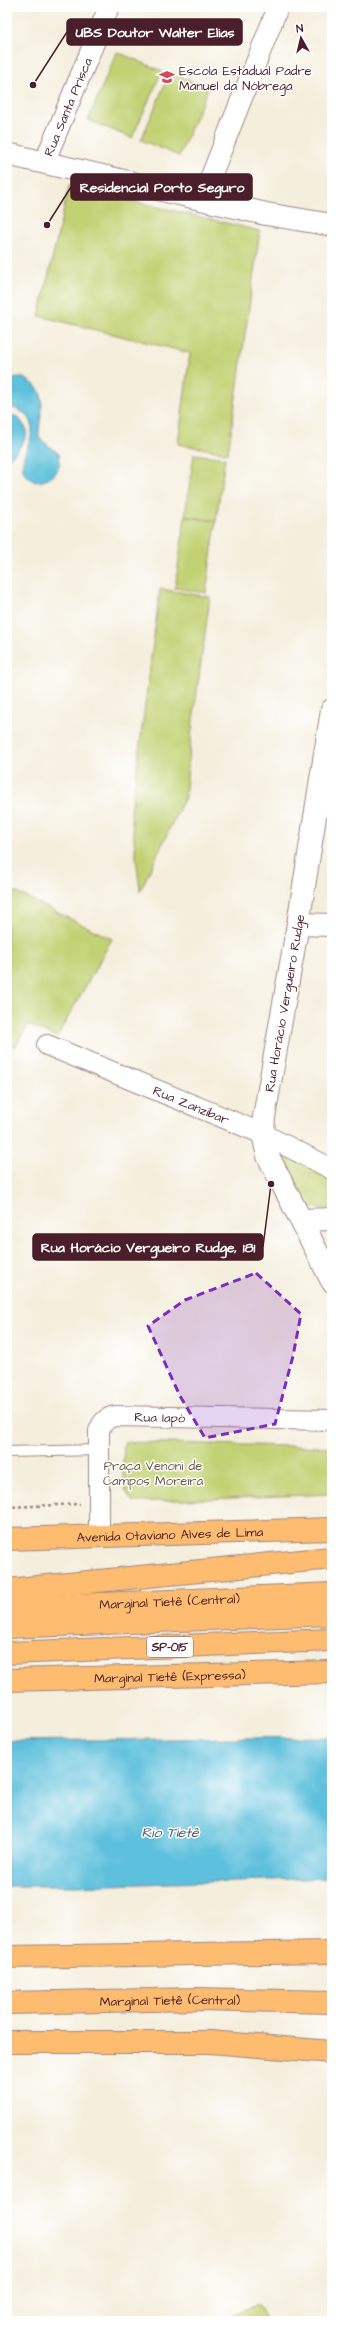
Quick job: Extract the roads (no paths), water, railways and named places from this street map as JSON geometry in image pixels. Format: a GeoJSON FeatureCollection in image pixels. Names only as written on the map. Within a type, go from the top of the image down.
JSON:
{"type":"FeatureCollection","features":[{"type":"Feature","properties":{"kind":"highway","name":"Avenida Otaviano Alves de Lima"},"geometry":{"type":"LineString","coordinates":[[7,1539],[332,1529]]}},
{"type":"Feature","properties":{"kind":"highway"},"geometry":{"type":"LineString","coordinates":[[7,1590],[332,1558]]}},
{"type":"Feature","properties":{"kind":"highway","name":"Marginal Tietê (Central)"},"geometry":{"type":"LineString","coordinates":[[7,1611],[78,1605],[332,1594]]}},
{"type":"Feature","properties":{"kind":"highway"},"geometry":{"type":"LineString","coordinates":[[7,1626],[332,1614]]}},
{"type":"Feature","properties":{"kind":"highway","name":"SP-015"},"geometry":{"type":"LineString","coordinates":[[7,1654],[332,1640]]}},
{"type":"Feature","properties":{"kind":"highway","name":"Marginal Tietê (Expressa)"},"geometry":{"type":"LineString","coordinates":[[7,1680],[332,1672]]}},
{"type":"Feature","properties":{"kind":"highway"},"geometry":{"type":"LineString","coordinates":[[7,1957],[332,1952]]}},
{"type":"Feature","properties":{"kind":"highway","name":"Marginal Tietê (Central)"},"geometry":{"type":"LineString","coordinates":[[7,2003],[198,1999],[332,2002]]}},
{"type":"Feature","properties":{"kind":"highway"},"geometry":{"type":"LineString","coordinates":[[7,2042],[210,2042],[332,2052]]}},
{"type":"Feature","properties":{"kind":"street","name":"Rua Santa Prisca"},"geometry":{"type":"LineString","coordinates":[[44,163],[109,7]]}},
{"type":"Feature","properties":{"kind":"street"},"geometry":{"type":"LineString","coordinates":[[202,199],[278,7]]}},
{"type":"Feature","properties":{"kind":"street"},"geometry":{"type":"LineString","coordinates":[[7,154],[266,214],[332,225]]}},
{"type":"Feature","properties":{"kind":"street","name":"Rua Horácio Vergueiro Rudge"},"geometry":{"type":"LineString","coordinates":[[332,710],[298,924],[264,1117],[263,1134],[264,1144],[274,1170],[332,1281]]}},
{"type":"Feature","properties":{"kind":"street"},"geometry":{"type":"LineString","coordinates":[[298,924],[332,925]]}},
{"type":"Feature","properties":{"kind":"street","name":"Rua Zanzibar"},"geometry":{"type":"LineString","coordinates":[[48,1045],[263,1134],[332,1169]]}},
{"type":"Feature","properties":{"kind":"street"},"geometry":{"type":"LineString","coordinates":[[301,1220],[332,1219]]}},
{"type":"Feature","properties":{"kind":"street","name":"Rua Iapó"},"geometry":{"type":"LineString","coordinates":[[99,1535],[98,1431],[101,1424],[109,1418],[115,1416],[332,1420]]}},
{"type":"Feature","properties":{"kind":"lane"},"geometry":{"type":"LineString","coordinates":[[7,1452],[99,1450]]}},
{"type":"Feature","properties":{"kind":"water"},"geometry":{"type":"Polygon","coordinates":[[[21,377],[31,382],[38,388],[41,395],[42,411],[39,438],[59,454],[60,460],[57,471],[46,480],[35,482],[25,474],[23,466],[24,457],[31,437],[32,428],[30,419],[22,412],[7,406],[7,378],[21,377]]]}},
{"type":"Feature","properties":{"kind":"water"},"geometry":{"type":"Polygon","coordinates":[[[10,415],[18,417],[27,430],[27,434],[14,454],[7,459],[7,416],[10,415]]]}},
{"type":"Feature","properties":{"kind":"water","name":"Rio Tietê"},"geometry":{"type":"Polygon","coordinates":[[[332,1737],[332,1878],[76,1886],[7,1886],[7,1741],[332,1737]]]}},
{"type":"Feature","properties":{"kind":"place","name":"Escola Estadual Padre Manuel da Nóbrega"},"geometry":{"type":"Point","coordinates":[167,77]}},
{"type":"Feature","properties":{"kind":"place","name":"UBS Doutor Walter Elias"},"geometry":{"type":"Point","coordinates":[33,85]}},
{"type":"Feature","properties":{"kind":"place","name":"Residencial Porto Seguro"},"geometry":{"type":"Point","coordinates":[47,225]}},
{"type":"Feature","properties":{"kind":"place","name":"Rua Horácio Vergueiro Rudge, 181"},"geometry":{"type":"Point","coordinates":[271,1184]}},
{"type":"Feature","properties":{"kind":"park label","name":"Praça Venoni de Campos Moreira"},"geometry":{"type":"Point","coordinates":[153,1472]}}]}
